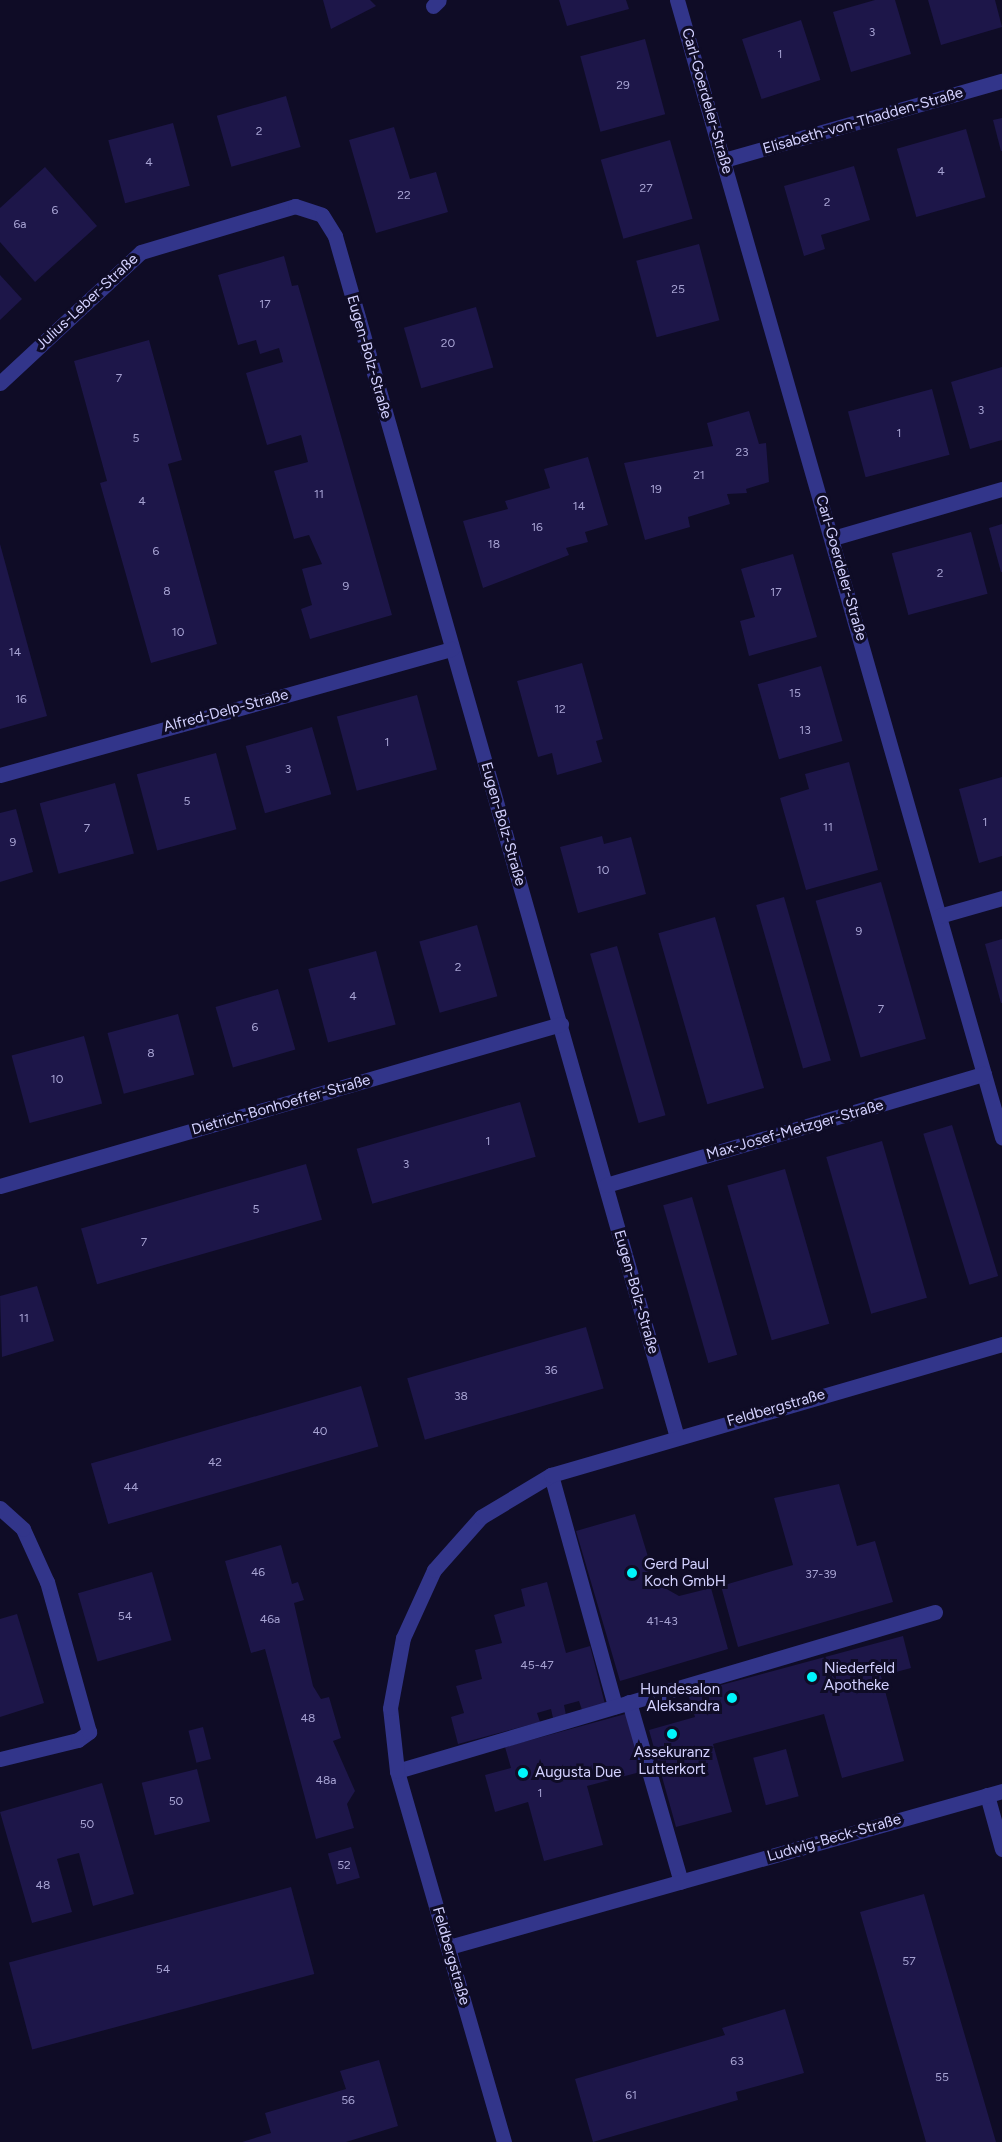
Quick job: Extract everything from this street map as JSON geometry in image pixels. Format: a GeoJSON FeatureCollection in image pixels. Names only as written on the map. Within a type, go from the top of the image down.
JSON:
{"type":"FeatureCollection","features":[{"type":"Feature","properties":{"kind":"street","name":"Carl-Goerdeler-Straße"},"geometry":{"type":"LineString","coordinates":[[677,0],[833,538],[1002,1137]]}},
{"type":"Feature","properties":{"kind":"street","name":"Elisabeth-von-Thadden-Straße"},"geometry":{"type":"LineString","coordinates":[[724,160],[1002,81]]}},
{"type":"Feature","properties":{"kind":"street","name":"Julius-Leber-Straße"},"geometry":{"type":"LineString","coordinates":[[0,383],[141,252],[295,206],[322,215]]}},
{"type":"Feature","properties":{"kind":"street","name":"Eugen-Bolz-Straße"},"geometry":{"type":"LineString","coordinates":[[322,215],[335,236],[677,1437]]}},
{"type":"Feature","properties":{"kind":"street"},"geometry":{"type":"LineString","coordinates":[[833,538],[1002,489]]}},
{"type":"Feature","properties":{"kind":"street","name":"Alfred-Delp-Straße"},"geometry":{"type":"LineString","coordinates":[[0,775],[452,649]]}},
{"type":"Feature","properties":{"kind":"street"},"geometry":{"type":"LineString","coordinates":[[939,916],[1002,898]]}},
{"type":"Feature","properties":{"kind":"street","name":"Dietrich-Bonhoeffer-Straße"},"geometry":{"type":"LineString","coordinates":[[0,1186],[561,1024]]}},
{"type":"Feature","properties":{"kind":"street","name":"Max-Josef-Metzger-Straße"},"geometry":{"type":"LineString","coordinates":[[606,1185],[984,1074]]}},
{"type":"Feature","properties":{"kind":"street","name":"Feldbergstraße"},"geometry":{"type":"LineString","coordinates":[[504,2142],[397,1771],[390,1708],[403,1638],[434,1570],[481,1517],[551,1475],[1002,1344]]}},
{"type":"Feature","properties":{"kind":"street"},"geometry":{"type":"LineString","coordinates":[[551,1475],[622,1704],[681,1882]]}},
{"type":"Feature","properties":{"kind":"street"},"geometry":{"type":"LineString","coordinates":[[0,1508],[23,1529],[47,1582],[89,1732],[78,1740],[0,1758]]}},
{"type":"Feature","properties":{"kind":"street"},"geometry":{"type":"LineString","coordinates":[[397,1771],[935,1612]]}},
{"type":"Feature","properties":{"kind":"street","name":"Ludwig-Beck-Straße"},"geometry":{"type":"LineString","coordinates":[[449,1947],[994,1793],[1002,1849]]}},
{"type":"Feature","properties":{"kind":"building"},"geometry":{"type":"Polygon","coordinates":[[[323,0],[370,0],[376,6],[331,29],[323,0]]]}},
{"type":"Feature","properties":{"kind":"building"},"geometry":{"type":"Polygon","coordinates":[[[559,0],[626,0],[629,9],[567,26],[559,0]]]}},
{"type":"Feature","properties":{"kind":"building"},"geometry":{"type":"Polygon","coordinates":[[[875,0],[895,0],[911,54],[851,72],[833,12],[875,0]]]}},
{"type":"Feature","properties":{"kind":"building"},"geometry":{"type":"Polygon","coordinates":[[[928,0],[995,0],[1002,27],[941,45],[928,0]]]}},
{"type":"Feature","properties":{"kind":"building"},"geometry":{"type":"Polygon","coordinates":[[[801,20],[820,80],[762,99],[742,39],[801,20]]]}},
{"type":"Feature","properties":{"kind":"building"},"geometry":{"type":"Polygon","coordinates":[[[645,39],[665,114],[600,132],[580,56],[645,39]]]}},
{"type":"Feature","properties":{"kind":"building"},"geometry":{"type":"Polygon","coordinates":[[[286,96],[301,147],[231,167],[217,116],[286,96]]]}},
{"type":"Feature","properties":{"kind":"building"},"geometry":{"type":"Polygon","coordinates":[[[1002,118],[1002,151],[1001,151],[993,120],[1002,118]]]}},
{"type":"Feature","properties":{"kind":"building"},"geometry":{"type":"Polygon","coordinates":[[[173,123],[190,186],[125,203],[108,140],[173,123]]]}},
{"type":"Feature","properties":{"kind":"building"},"geometry":{"type":"Polygon","coordinates":[[[394,127],[410,179],[436,172],[448,212],[376,233],[349,140],[394,127]]]}},
{"type":"Feature","properties":{"kind":"building"},"geometry":{"type":"Polygon","coordinates":[[[966,129],[986,197],[916,217],[897,149],[966,129]]]}},
{"type":"Feature","properties":{"kind":"building"},"geometry":{"type":"Polygon","coordinates":[[[670,140],[693,219],[623,239],[601,160],[670,140]]]}},
{"type":"Feature","properties":{"kind":"building"},"geometry":{"type":"Polygon","coordinates":[[[854,166],[870,220],[821,235],[825,249],[804,256],[784,186],[854,166]]]}},
{"type":"Feature","properties":{"kind":"building"},"geometry":{"type":"Polygon","coordinates":[[[45,167],[97,226],[35,282],[0,242],[0,208],[45,167]]]}},
{"type":"Feature","properties":{"kind":"building"},"geometry":{"type":"Polygon","coordinates":[[[699,244],[719,320],[657,337],[636,261],[699,244]]]}},
{"type":"Feature","properties":{"kind":"building"},"geometry":{"type":"Polygon","coordinates":[[[284,256],[292,286],[298,285],[392,615],[310,639],[301,609],[312,605],[302,569],[322,564],[309,535],[294,539],[274,471],[308,462],[301,435],[267,445],[246,373],[283,362],[279,348],[260,354],[256,340],[238,345],[218,275],[284,256]]]}},
{"type":"Feature","properties":{"kind":"building"},"geometry":{"type":"Polygon","coordinates":[[[0,275],[22,299],[0,320],[0,275]]]}},
{"type":"Feature","properties":{"kind":"building"},"geometry":{"type":"Polygon","coordinates":[[[476,307],[493,368],[421,388],[404,328],[476,307]]]}},
{"type":"Feature","properties":{"kind":"building"},"geometry":{"type":"Polygon","coordinates":[[[149,340],[182,460],[168,464],[217,644],[151,663],[100,483],[107,481],[74,361],[149,340]]]}},
{"type":"Feature","properties":{"kind":"building"},"geometry":{"type":"Polygon","coordinates":[[[1002,367],[1002,440],[970,449],[951,382],[1002,367]]]}},
{"type":"Feature","properties":{"kind":"building"},"geometry":{"type":"Polygon","coordinates":[[[932,389],[950,455],[866,477],[848,412],[932,389]]]}},
{"type":"Feature","properties":{"kind":"building"},"geometry":{"type":"Polygon","coordinates":[[[749,411],[759,444],[766,443],[769,482],[746,489],[747,493],[727,494],[730,504],[688,517],[690,527],[645,540],[624,463],[713,446],[707,423],[749,411]]]}},
{"type":"Feature","properties":{"kind":"building"},"geometry":{"type":"Polygon","coordinates":[[[588,457],[608,525],[585,532],[588,542],[566,548],[569,555],[483,588],[463,521],[508,509],[505,501],[550,488],[544,469],[588,457]]]}},
{"type":"Feature","properties":{"kind":"building"},"geometry":{"type":"Polygon","coordinates":[[[1002,524],[1002,572],[1001,572],[989,528],[1002,524]]]}},
{"type":"Feature","properties":{"kind":"building"},"geometry":{"type":"Polygon","coordinates":[[[971,532],[988,594],[908,615],[892,553],[971,532]]]}},
{"type":"Feature","properties":{"kind":"building"},"geometry":{"type":"Polygon","coordinates":[[[0,544],[47,716],[0,729],[0,544]]]}},
{"type":"Feature","properties":{"kind":"building"},"geometry":{"type":"Polygon","coordinates":[[[793,554],[817,637],[749,656],[740,621],[755,617],[741,569],[793,554]]]}},
{"type":"Feature","properties":{"kind":"building"},"geometry":{"type":"Polygon","coordinates":[[[582,663],[603,739],[596,741],[602,762],[557,775],[552,753],[538,757],[517,681],[582,663]]]}},
{"type":"Feature","properties":{"kind":"building"},"geometry":{"type":"Polygon","coordinates":[[[821,666],[842,741],[779,759],[758,684],[821,666]]]}},
{"type":"Feature","properties":{"kind":"building"},"geometry":{"type":"Polygon","coordinates":[[[417,695],[437,769],[357,791],[337,716],[417,695]]]}},
{"type":"Feature","properties":{"kind":"building"},"geometry":{"type":"Polygon","coordinates":[[[312,727],[331,794],[265,813],[246,746],[312,727]]]}},
{"type":"Feature","properties":{"kind":"building"},"geometry":{"type":"Polygon","coordinates":[[[216,753],[236,829],[157,851],[137,774],[216,753]]]}},
{"type":"Feature","properties":{"kind":"building"},"geometry":{"type":"Polygon","coordinates":[[[849,762],[878,870],[806,890],[780,798],[809,789],[805,774],[849,762]]]}},
{"type":"Feature","properties":{"kind":"building"},"geometry":{"type":"Polygon","coordinates":[[[1002,777],[1002,856],[979,863],[959,789],[1002,777]]]}},
{"type":"Feature","properties":{"kind":"building"},"geometry":{"type":"Polygon","coordinates":[[[115,783],[134,854],[59,874],[40,803],[115,783]]]}},
{"type":"Feature","properties":{"kind":"building"},"geometry":{"type":"Polygon","coordinates":[[[16,809],[33,872],[0,882],[0,813],[16,809]]]}},
{"type":"Feature","properties":{"kind":"building"},"geometry":{"type":"Polygon","coordinates":[[[602,836],[604,844],[631,837],[646,894],[578,913],[560,847],[602,836]]]}},
{"type":"Feature","properties":{"kind":"building"},"geometry":{"type":"Polygon","coordinates":[[[881,882],[926,1039],[861,1057],[816,901],[881,882]]]}},
{"type":"Feature","properties":{"kind":"building"},"geometry":{"type":"Polygon","coordinates":[[[784,897],[831,1060],[803,1068],[756,905],[784,897]]]}},
{"type":"Feature","properties":{"kind":"building"},"geometry":{"type":"Polygon","coordinates":[[[715,917],[764,1088],[707,1104],[658,933],[715,917]]]}},
{"type":"Feature","properties":{"kind":"building"},"geometry":{"type":"Polygon","coordinates":[[[477,925],[497,996],[440,1013],[419,942],[477,925]]]}},
{"type":"Feature","properties":{"kind":"building"},"geometry":{"type":"Polygon","coordinates":[[[1002,939],[1002,1003],[1001,1003],[985,944],[1002,939]]]}},
{"type":"Feature","properties":{"kind":"building"},"geometry":{"type":"Polygon","coordinates":[[[617,946],[666,1115],[639,1123],[590,954],[617,946]]]}},
{"type":"Feature","properties":{"kind":"building"},"geometry":{"type":"Polygon","coordinates":[[[376,951],[396,1024],[328,1043],[308,969],[376,951]]]}},
{"type":"Feature","properties":{"kind":"building"},"geometry":{"type":"Polygon","coordinates":[[[278,989],[295,1050],[233,1067],[216,1007],[278,989]]]}},
{"type":"Feature","properties":{"kind":"building"},"geometry":{"type":"Polygon","coordinates":[[[178,1014],[194,1075],[124,1094],[107,1033],[178,1014]]]}},
{"type":"Feature","properties":{"kind":"building"},"geometry":{"type":"Polygon","coordinates":[[[84,1036],[102,1104],[30,1123],[12,1055],[84,1036]]]}},
{"type":"Feature","properties":{"kind":"building"},"geometry":{"type":"Polygon","coordinates":[[[520,1102],[536,1157],[372,1204],[357,1149],[520,1102]]]}},
{"type":"Feature","properties":{"kind":"building"},"geometry":{"type":"Polygon","coordinates":[[[952,1125],[998,1276],[970,1285],[923,1134],[952,1125]]]}},
{"type":"Feature","properties":{"kind":"building"},"geometry":{"type":"Polygon","coordinates":[[[882,1141],[927,1298],[871,1314],[826,1157],[882,1141]]]}},
{"type":"Feature","properties":{"kind":"building"},"geometry":{"type":"Polygon","coordinates":[[[306,1164],[322,1220],[97,1284],[81,1228],[306,1164]]]}},
{"type":"Feature","properties":{"kind":"building"},"geometry":{"type":"Polygon","coordinates":[[[785,1169],[829,1324],[772,1340],[727,1186],[785,1169]]]}},
{"type":"Feature","properties":{"kind":"building"},"geometry":{"type":"Polygon","coordinates":[[[692,1197],[737,1355],[708,1363],[663,1205],[692,1197]]]}},
{"type":"Feature","properties":{"kind":"building"},"geometry":{"type":"Polygon","coordinates":[[[37,1286],[54,1341],[2,1357],[0,1296],[37,1286]]]}},
{"type":"Feature","properties":{"kind":"building"},"geometry":{"type":"Polygon","coordinates":[[[586,1327],[604,1389],[425,1440],[407,1378],[586,1327]]]}},
{"type":"Feature","properties":{"kind":"building"},"geometry":{"type":"Polygon","coordinates":[[[361,1386],[378,1447],[108,1524],[91,1463],[361,1386]]]}},
{"type":"Feature","properties":{"kind":"building"},"geometry":{"type":"Polygon","coordinates":[[[839,1484],[857,1546],[875,1541],[893,1602],[738,1647],[721,1586],[793,1565],[774,1498],[839,1484]]]}},
{"type":"Feature","properties":{"kind":"building"},"geometry":{"type":"Polygon","coordinates":[[[635,1514],[656,1583],[679,1596],[711,1588],[728,1649],[620,1681],[576,1531],[635,1514]]]}},
{"type":"Feature","properties":{"kind":"building"},"geometry":{"type":"Polygon","coordinates":[[[281,1545],[292,1584],[298,1582],[304,1600],[294,1603],[313,1686],[321,1699],[329,1697],[341,1738],[333,1741],[355,1791],[347,1804],[354,1828],[316,1839],[265,1649],[251,1653],[225,1561],[281,1545]]]}},
{"type":"Feature","properties":{"kind":"building"},"geometry":{"type":"Polygon","coordinates":[[[152,1572],[172,1640],[98,1661],[78,1593],[152,1572]]]}},
{"type":"Feature","properties":{"kind":"building"},"geometry":{"type":"Polygon","coordinates":[[[547,1582],[566,1653],[590,1646],[605,1704],[582,1710],[579,1701],[564,1705],[566,1715],[553,1718],[551,1709],[537,1713],[540,1722],[458,1744],[451,1717],[464,1713],[456,1686],[482,1679],[475,1650],[502,1643],[494,1615],[525,1606],[521,1589],[547,1582]]]}},
{"type":"Feature","properties":{"kind":"building"},"geometry":{"type":"Polygon","coordinates":[[[17,1614],[44,1703],[0,1717],[0,1619],[17,1614]]]}},
{"type":"Feature","properties":{"kind":"building"},"geometry":{"type":"Polygon","coordinates":[[[903,1636],[911,1668],[881,1676],[904,1761],[842,1778],[824,1714],[713,1744],[732,1812],[676,1827],[649,1730],[695,1717],[688,1694],[903,1636]]]}},
{"type":"Feature","properties":{"kind":"building"},"geometry":{"type":"Polygon","coordinates":[[[629,1713],[644,1771],[587,1786],[603,1845],[544,1861],[528,1802],[495,1812],[485,1775],[511,1768],[505,1747],[629,1713]]]}},
{"type":"Feature","properties":{"kind":"building"},"geometry":{"type":"Polygon","coordinates":[[[203,1727],[211,1759],[196,1763],[188,1731],[203,1727]]]}},
{"type":"Feature","properties":{"kind":"building"},"geometry":{"type":"Polygon","coordinates":[[[786,1749],[799,1796],[766,1805],[753,1758],[786,1749]]]}},
{"type":"Feature","properties":{"kind":"building"},"geometry":{"type":"Polygon","coordinates":[[[197,1769],[210,1821],[155,1835],[142,1783],[197,1769]]]}},
{"type":"Feature","properties":{"kind":"building"},"geometry":{"type":"Polygon","coordinates":[[[102,1783],[134,1894],[93,1906],[79,1853],[67,1856],[57,1859],[72,1912],[32,1923],[0,1812],[102,1783]]]}},
{"type":"Feature","properties":{"kind":"building"},"geometry":{"type":"Polygon","coordinates":[[[351,1847],[360,1878],[337,1884],[328,1854],[351,1847]]]}},
{"type":"Feature","properties":{"kind":"building"},"geometry":{"type":"Polygon","coordinates":[[[291,1887],[314,1974],[32,2050],[9,1963],[291,1887]]]}},
{"type":"Feature","properties":{"kind":"building"},"geometry":{"type":"Polygon","coordinates":[[[924,1894],[996,2142],[926,2142],[860,1912],[924,1894]]]}},
{"type":"Feature","properties":{"kind":"building"},"geometry":{"type":"Polygon","coordinates":[[[785,2009],[804,2073],[736,2092],[738,2100],[593,2142],[575,2079],[725,2035],[722,2028],[785,2009]]]}},
{"type":"Feature","properties":{"kind":"building"},"geometry":{"type":"Polygon","coordinates":[[[379,2060],[398,2126],[346,2142],[242,2142],[271,2133],[265,2113],[346,2089],[340,2071],[379,2060]]]}},
{"type":"Feature","properties":{"kind":"place","name":"Gerd Paul Koch GmbH"},"geometry":{"type":"Point","coordinates":[632,1573]}},
{"type":"Feature","properties":{"kind":"place","name":"Niederfeld Apotheke"},"geometry":{"type":"Point","coordinates":[812,1677]}},
{"type":"Feature","properties":{"kind":"place","name":"Hundesalon Aleksandra"},"geometry":{"type":"Point","coordinates":[732,1698]}},
{"type":"Feature","properties":{"kind":"place","name":"Assekuranz Lutterkort"},"geometry":{"type":"Point","coordinates":[672,1734]}},
{"type":"Feature","properties":{"kind":"place","name":"Augusta Due"},"geometry":{"type":"Point","coordinates":[523,1773]}}]}
